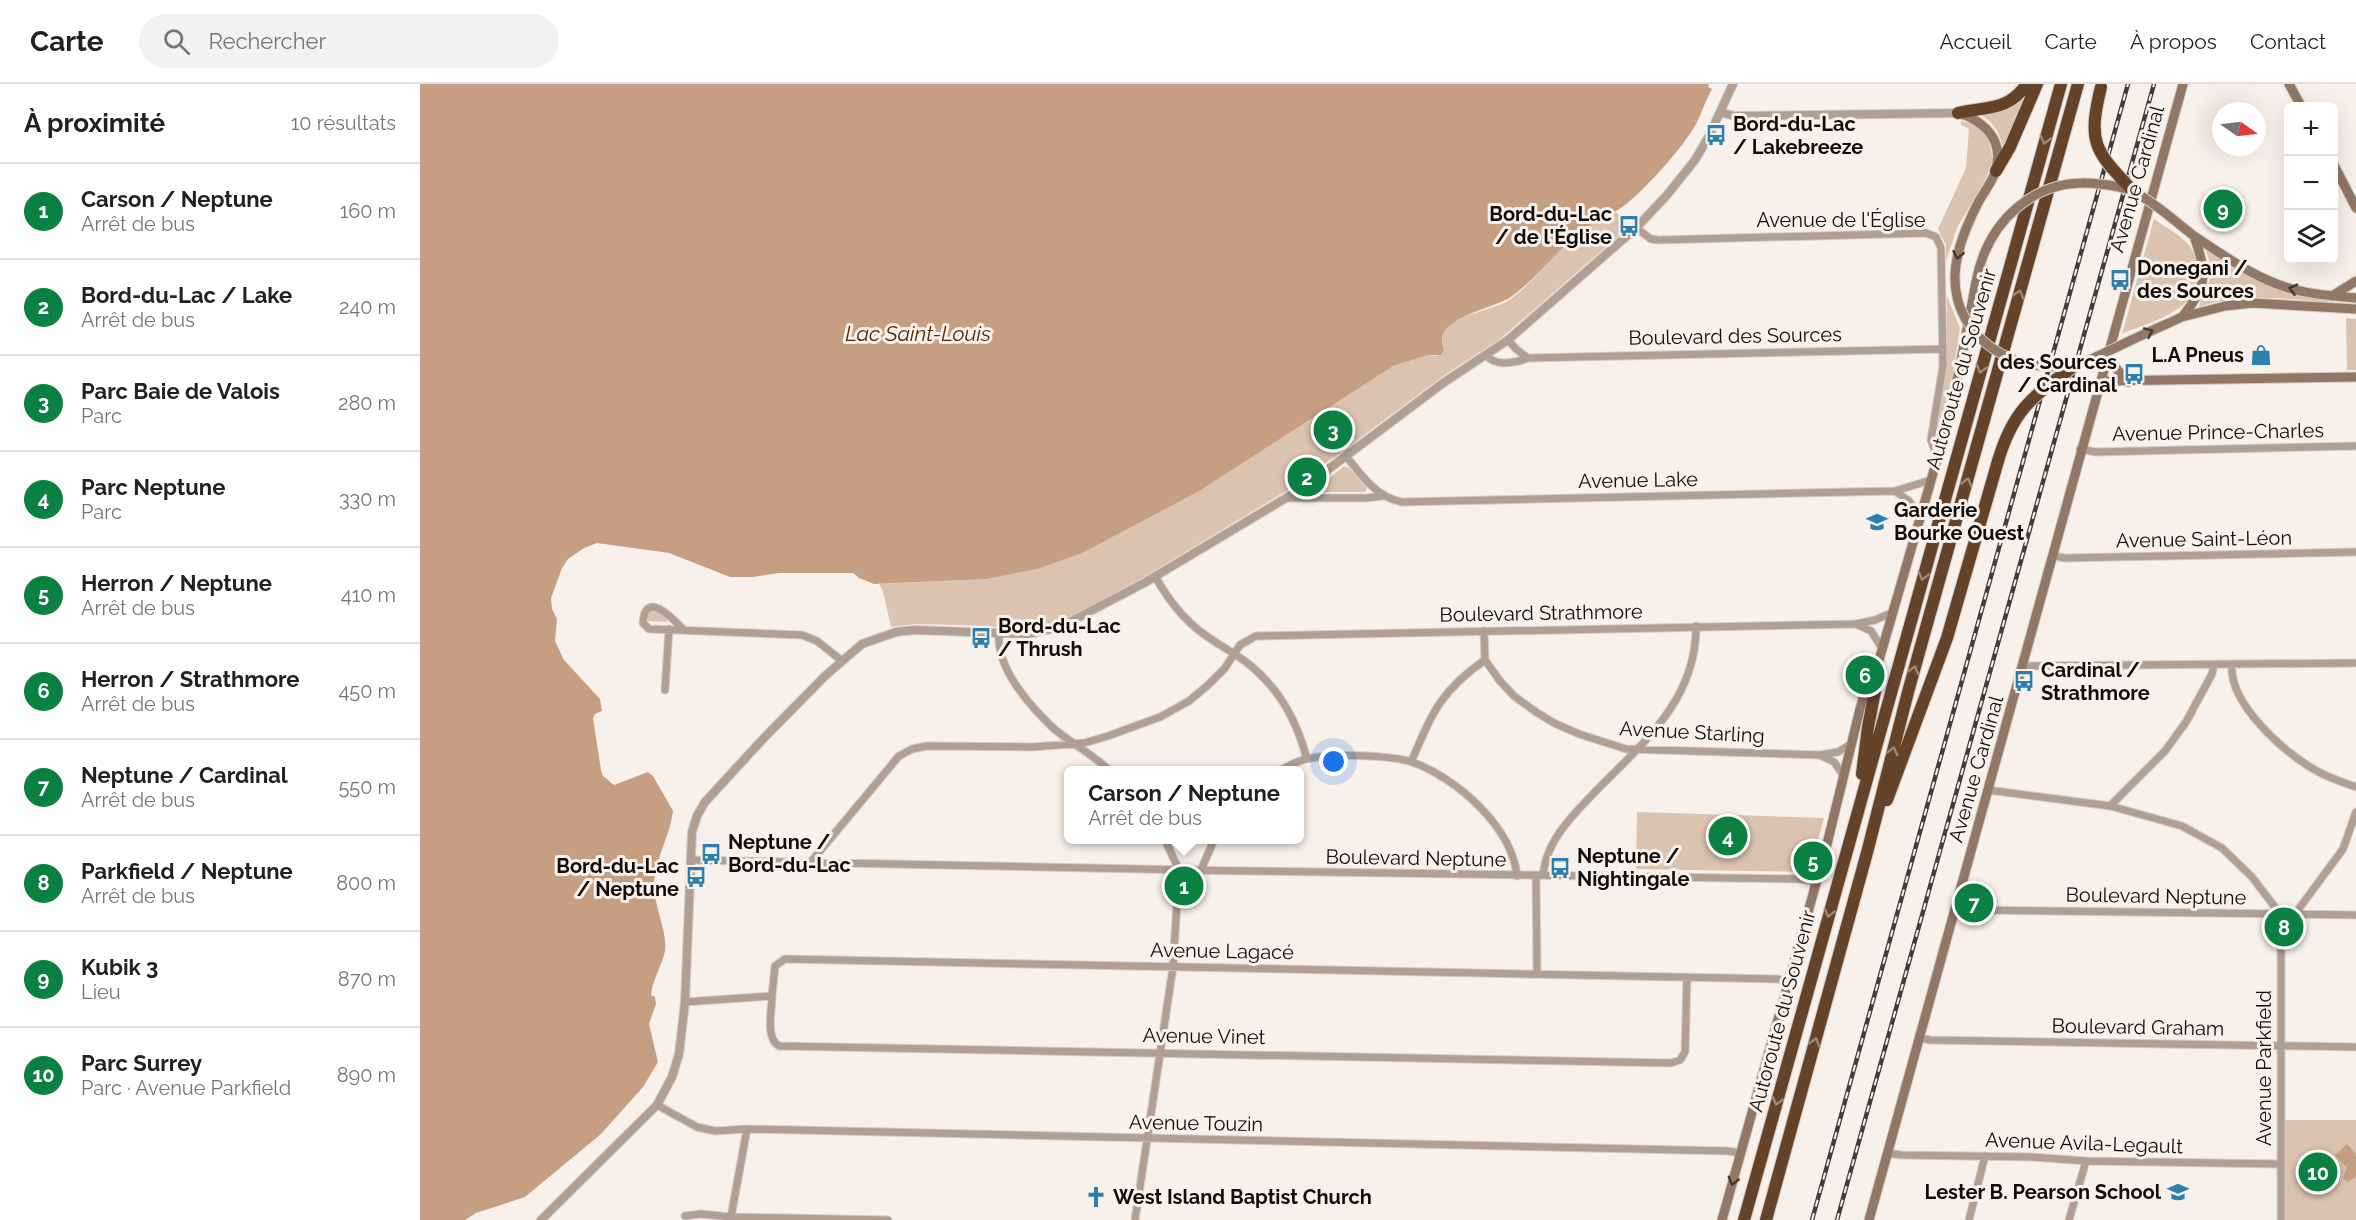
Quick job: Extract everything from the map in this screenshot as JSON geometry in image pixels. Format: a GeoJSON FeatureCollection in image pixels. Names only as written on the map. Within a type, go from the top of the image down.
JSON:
{"type":"FeatureCollection","features":[{"type":"Feature","properties":{"kind":"highway"},"geometry":{"type":"LineString","coordinates":[[1958,113],[1989,109],[2005,104],[2015,98],[2027,84]]}},
{"type":"Feature","properties":{"kind":"highway"},"geometry":{"type":"LineString","coordinates":[[1995,171],[2010,147],[2037,84]]}},
{"type":"Feature","properties":{"kind":"highway","name":"Autoroute du Souvenir"},"geometry":{"type":"LineString","coordinates":[[1744,1220],[2061,84]]}},
{"type":"Feature","properties":{"kind":"highway","name":"Autoroute du Souvenir"},"geometry":{"type":"LineString","coordinates":[[1766,1220],[1868,849],[1905,703],[2078,84]]}},
{"type":"Feature","properties":{"kind":"highway"},"geometry":{"type":"LineString","coordinates":[[2101,85],[2094,119],[2096,141],[2105,161],[2134,192]]}},
{"type":"Feature","properties":{"kind":"highway"},"geometry":{"type":"LineString","coordinates":[[1868,849],[1941,656],[2008,432],[2021,410],[2038,392],[2078,364]]}},
{"type":"Feature","properties":{"kind":"highway"},"geometry":{"type":"LineString","coordinates":[[1856,817],[1875,691],[1875,675]]}},
{"type":"Feature","properties":{"kind":"main road","name":"Avenue Cardinal"},"geometry":{"type":"LineString","coordinates":[[1869,1220],[2054,556],[2093,401],[2102,381],[2183,84]]}},
{"type":"Feature","properties":{"kind":"main road"},"geometry":{"type":"LineString","coordinates":[[2289,84],[2299,102]]}},
{"type":"Feature","properties":{"kind":"main road"},"geometry":{"type":"LineString","coordinates":[[1958,113],[1981,122],[1991,134],[1997,149],[1995,171],[1962,238],[1956,266],[1956,292],[1966,320],[1984,343],[1998,354],[2013,361],[2044,366],[2078,364],[2182,316],[2225,306],[2252,303],[2356,309]]}},
{"type":"Feature","properties":{"kind":"main road"},"geometry":{"type":"LineString","coordinates":[[2338,173],[2356,208]]}},
{"type":"Feature","properties":{"kind":"main road"},"geometry":{"type":"LineString","coordinates":[[1722,1220],[1816,882],[1866,689],[1875,675],[1938,459],[1955,393],[1981,260],[1992,235],[2010,212],[2031,196],[2056,187],[2082,183],[2103,184],[2134,192],[2241,267],[2276,284],[2301,291],[2356,298]]}},
{"type":"Feature","properties":{"kind":"main road"},"geometry":{"type":"LineString","coordinates":[[2182,316],[2197,298],[2203,283],[2204,267],[2194,236]]}},
{"type":"Feature","properties":{"kind":"main road"},"geometry":{"type":"LineString","coordinates":[[2332,296],[2356,281]]}},
{"type":"Feature","properties":{"kind":"main road"},"geometry":{"type":"LineString","coordinates":[[2108,359],[2128,382]]}},
{"type":"Feature","properties":{"kind":"main road"},"geometry":{"type":"LineString","coordinates":[[2339,377],[2356,382]]}},
{"type":"Feature","properties":{"kind":"main road"},"geometry":{"type":"LineString","coordinates":[[2102,381],[2356,377]]}},
{"type":"Feature","properties":{"kind":"street"},"geometry":{"type":"LineString","coordinates":[[541,1220],[657,1105],[672,1077],[680,1054],[685,1002],[692,832],[697,816],[705,802],[762,740],[841,660],[862,644],[896,632],[915,630],[1028,634],[1060,627],[1155,576],[1287,498],[1437,387],[1508,340],[1636,228],[1695,160],[1733,84]]}},
{"type":"Feature","properties":{"kind":"street"},"geometry":{"type":"LineString","coordinates":[[1720,112],[1734,116],[1958,113]]}},
{"type":"Feature","properties":{"kind":"street","name":"Avenue de l'Église"},"geometry":{"type":"LineString","coordinates":[[1636,228],[1648,237],[1659,240],[1933,235],[1940,241],[1941,248],[1943,349]]}},
{"type":"Feature","properties":{"kind":"street"},"geometry":{"type":"LineString","coordinates":[[1508,340],[1515,349],[1528,358]]}},
{"type":"Feature","properties":{"kind":"street"},"geometry":{"type":"LineString","coordinates":[[1938,459],[1931,440],[1941,380],[1943,349]]}},
{"type":"Feature","properties":{"kind":"street","name":"Boulevard des Sources"},"geometry":{"type":"LineString","coordinates":[[1486,355],[1490,360],[1496,362],[1518,362],[1528,358],[1943,349]]}},
{"type":"Feature","properties":{"kind":"street","name":"Avenue Prince-Charles"},"geometry":{"type":"LineString","coordinates":[[2080,450],[2096,452],[2356,446]]}},
{"type":"Feature","properties":{"kind":"street"},"geometry":{"type":"LineString","coordinates":[[1346,456],[1383,496]]}},
{"type":"Feature","properties":{"kind":"street","name":"Avenue Lake"},"geometry":{"type":"LineString","coordinates":[[1287,498],[1383,496],[1402,502],[1430,502],[1895,491],[1931,480]]}},
{"type":"Feature","properties":{"kind":"street"},"geometry":{"type":"LineString","coordinates":[[1895,491],[1909,501],[1921,518]]}},
{"type":"Feature","properties":{"kind":"street","name":"Avenue Saint-Léon"},"geometry":{"type":"LineString","coordinates":[[2054,556],[2065,558],[2356,552]]}},
{"type":"Feature","properties":{"kind":"street"},"geometry":{"type":"LineString","coordinates":[[1155,576],[1188,620],[1257,671],[1285,703],[1295,722],[1307,759]]}},
{"type":"Feature","properties":{"kind":"street"},"geometry":{"type":"LineString","coordinates":[[684,630],[664,610],[654,607],[648,609],[643,615],[643,623],[649,629],[802,635],[818,641],[841,660]]}},
{"type":"Feature","properties":{"kind":"street","name":"Boulevard Strathmore"},"geometry":{"type":"LineString","coordinates":[[810,863],[899,756],[912,749],[927,746],[1033,747],[1076,744],[1108,736],[1173,711],[1207,687],[1244,642],[1261,636],[1856,624],[1875,620],[1893,612]]}},
{"type":"Feature","properties":{"kind":"street"},"geometry":{"type":"LineString","coordinates":[[1856,624],[1871,631],[1882,648]]}},
{"type":"Feature","properties":{"kind":"street"},"geometry":{"type":"LineString","coordinates":[[1537,974],[1540,875],[1545,860],[1558,832],[1638,750],[1679,697],[1693,661],[1696,626]]}},
{"type":"Feature","properties":{"kind":"street"},"geometry":{"type":"LineString","coordinates":[[665,690],[669,629]]}},
{"type":"Feature","properties":{"kind":"street"},"geometry":{"type":"LineString","coordinates":[[1411,762],[1435,710],[1452,685],[1485,660],[1484,631]]}},
{"type":"Feature","properties":{"kind":"street"},"geometry":{"type":"LineString","coordinates":[[999,633],[1002,656],[1020,690],[1054,728],[1103,766]]}},
{"type":"Feature","properties":{"kind":"street","name":"Avenue Starling"},"geometry":{"type":"LineString","coordinates":[[1485,660],[1514,696],[1554,723],[1613,746],[1638,750],[1820,755],[1838,752],[1851,744]]}},
{"type":"Feature","properties":{"kind":"street"},"geometry":{"type":"LineString","coordinates":[[2023,666],[2356,663]]}},
{"type":"Feature","properties":{"kind":"street"},"geometry":{"type":"LineString","coordinates":[[2232,664],[2231,674],[2237,689],[2249,710],[2268,733],[2314,770],[2335,780],[2356,786]]}},
{"type":"Feature","properties":{"kind":"street"},"geometry":{"type":"LineString","coordinates":[[2110,806],[2172,741],[2186,722],[2212,674],[2214,665]]}},
{"type":"Feature","properties":{"kind":"street"},"geometry":{"type":"LineString","coordinates":[[1820,755],[1834,762],[1844,776]]}},
{"type":"Feature","properties":{"kind":"street"},"geometry":{"type":"LineString","coordinates":[[1292,766],[1307,759],[1341,756],[1374,757],[1411,762],[1438,775],[1478,805],[1497,827],[1514,858],[1517,876]]}},
{"type":"Feature","properties":{"kind":"street"},"geometry":{"type":"LineString","coordinates":[[1988,790],[2110,806],[2182,826],[2223,848],[2253,877],[2281,915]]}},
{"type":"Feature","properties":{"kind":"street"},"geometry":{"type":"LineString","coordinates":[[2295,914],[2343,849],[2356,812]]}},
{"type":"Feature","properties":{"kind":"street"},"geometry":{"type":"LineString","coordinates":[[1135,1220],[1173,967],[1179,870],[1167,844]]}},
{"type":"Feature","properties":{"kind":"street"},"geometry":{"type":"LineString","coordinates":[[1201,870],[1212,844]]}},
{"type":"Feature","properties":{"kind":"street","name":"Boulevard Neptune"},"geometry":{"type":"LineString","coordinates":[[691,860],[1517,876],[1802,879],[1816,882]]}},
{"type":"Feature","properties":{"kind":"street","name":"Boulevard Neptune"},"geometry":{"type":"LineString","coordinates":[[1956,908],[2356,915]]}},
{"type":"Feature","properties":{"kind":"street","name":"Avenue Parkfield"},"geometry":{"type":"LineString","coordinates":[[2281,915],[2281,1220]]}},
{"type":"Feature","properties":{"kind":"street","name":"Avenue Lagacé"},"geometry":{"type":"LineString","coordinates":[[772,996],[775,966],[785,959],[1788,981]]}},
{"type":"Feature","properties":{"kind":"street","name":"Avenue Vinet"},"geometry":{"type":"LineString","coordinates":[[772,996],[771,1036],[773,1042],[779,1046],[1671,1063],[1680,1060],[1685,1052],[1687,977]]}},
{"type":"Feature","properties":{"kind":"street"},"geometry":{"type":"LineString","coordinates":[[685,1002],[772,996]]}},
{"type":"Feature","properties":{"kind":"street","name":"Boulevard Graham"},"geometry":{"type":"LineString","coordinates":[[1920,1038],[2356,1047]]}},
{"type":"Feature","properties":{"kind":"street","name":"Avenue Touzin"},"geometry":{"type":"LineString","coordinates":[[657,1105],[697,1127],[715,1131],[747,1129],[1741,1153]]}},
{"type":"Feature","properties":{"kind":"street"},"geometry":{"type":"LineString","coordinates":[[731,1217],[747,1129]]}},
{"type":"Feature","properties":{"kind":"street","name":"Avenue Avila-Legault"},"geometry":{"type":"LineString","coordinates":[[1888,1153],[2086,1161],[2280,1164]]}},
{"type":"Feature","properties":{"kind":"street"},"geometry":{"type":"LineString","coordinates":[[1969,1220],[1985,1156]]}},
{"type":"Feature","properties":{"kind":"street"},"geometry":{"type":"LineString","coordinates":[[2069,1220],[2086,1161]]}},
{"type":"Feature","properties":{"kind":"street"},"geometry":{"type":"LineString","coordinates":[[685,1216],[700,1214],[731,1217],[888,1220]]}},
{"type":"Feature","properties":{"kind":"shaded area"},"geometry":{"type":"Polygon","coordinates":[[[2025,94],[2029,97],[2004,152],[1996,130],[1990,121],[1979,114],[2025,94]]]}},
{"type":"Feature","properties":{"kind":"shaded area"},"geometry":{"type":"Polygon","coordinates":[[[1961,121],[1977,125],[1983,132],[1989,140],[1993,161],[1984,182],[1957,228],[1946,261],[1946,245],[1938,229],[1966,168],[1969,129],[1961,125],[1961,121]]]}},
{"type":"Feature","properties":{"kind":"shaded area"},"geometry":{"type":"Polygon","coordinates":[[[1616,212],[1629,227],[1500,339],[1446,374],[1336,456],[1316,469],[1311,466],[1306,467],[1303,471],[1307,476],[1301,482],[1139,580],[1068,618],[1048,626],[1034,628],[916,624],[891,627],[883,591],[879,584],[987,579],[1037,569],[1393,366],[1428,355],[1436,356],[1444,349],[1442,338],[1453,323],[1463,317],[1506,302],[1517,294],[1576,234],[1616,212]]]}},
{"type":"Feature","properties":{"kind":"shaded area"},"geometry":{"type":"Polygon","coordinates":[[[2154,219],[2190,247],[2197,263],[2197,284],[2192,295],[2183,305],[2160,319],[2122,334],[2154,219]]]}},
{"type":"Feature","properties":{"kind":"shaded area"},"geometry":{"type":"Polygon","coordinates":[[[2208,250],[2237,270],[2269,286],[2334,303],[2249,298],[2232,299],[2199,307],[2211,269],[2206,252],[2208,250]]]}},
{"type":"Feature","properties":{"kind":"shaded area"},"geometry":{"type":"Polygon","coordinates":[[[1947,296],[1960,328],[1949,397],[1935,438],[1947,366],[1947,296]]]}},
{"type":"Feature","properties":{"kind":"shaded area"},"geometry":{"type":"Polygon","coordinates":[[[2346,318],[2356,319],[2356,370],[2347,370],[2346,318]]]}},
{"type":"Feature","properties":{"kind":"shaded area"},"geometry":{"type":"Polygon","coordinates":[[[1344,466],[1349,468],[1367,488],[1365,492],[1312,492],[1344,466]]]}},
{"type":"Feature","properties":{"kind":"shaded area"},"geometry":{"type":"Polygon","coordinates":[[[651,610],[658,611],[667,618],[667,622],[647,621],[646,615],[651,610]]]}},
{"type":"Feature","properties":{"kind":"shaded area"},"geometry":{"type":"Polygon","coordinates":[[[1637,812],[1824,818],[1807,872],[1636,869],[1637,812]]]}},
{"type":"Feature","properties":{"kind":"shaded area"},"geometry":{"type":"Polygon","coordinates":[[[2280,1120],[2356,1120],[2356,1220],[2279,1220],[2280,1120]]]}},
{"type":"Feature","properties":{"kind":"water","name":"Lac Saint-Louis"},"geometry":{"type":"Polygon","coordinates":[[[420,84],[1709,84],[1708,87],[1712,89],[1699,118],[1686,139],[1634,198],[1581,231],[1512,296],[1467,315],[1446,329],[1442,338],[1444,349],[1441,355],[1428,355],[1393,366],[1199,491],[1082,553],[1037,569],[987,579],[874,584],[853,573],[779,573],[753,577],[730,577],[669,553],[597,543],[584,548],[568,559],[562,568],[551,598],[552,609],[557,619],[555,641],[564,660],[600,699],[602,711],[595,714],[593,718],[603,776],[614,785],[648,772],[653,776],[673,811],[654,882],[665,944],[664,957],[652,989],[651,995],[655,997],[656,1004],[649,1024],[658,1062],[643,1087],[601,1134],[525,1197],[476,1213],[465,1220],[420,1220],[420,84]]]}},
{"type":"Feature","properties":{"kind":"water"},"geometry":{"type":"Polygon","coordinates":[[[2347,1144],[2356,1154],[2356,1177],[2347,1182],[2343,1178],[2347,1168],[2335,1155],[2347,1144]]]}},
{"type":"Feature","properties":{"kind":"railway"},"geometry":{"type":"LineString","coordinates":[[1812,1220],[2128,84]]}},
{"type":"Feature","properties":{"kind":"railway"},"geometry":{"type":"LineString","coordinates":[[1837,1220],[2154,84]]}},
{"type":"Feature","properties":{"kind":"place","name":"Bord-du-Lac / Lakebreeze"},"geometry":{"type":"Point","coordinates":[1716,135]}},
{"type":"Feature","properties":{"kind":"place","name":"Kubik 3"},"geometry":{"type":"Point","coordinates":[2223,209]}},
{"type":"Feature","properties":{"kind":"place","name":"Bord-du-Lac / de l'Église"},"geometry":{"type":"Point","coordinates":[1629,226]}},
{"type":"Feature","properties":{"kind":"place","name":"Donegani / des Sources"},"geometry":{"type":"Point","coordinates":[2120,280]}},
{"type":"Feature","properties":{"kind":"place","name":"L.A Pneus"},"geometry":{"type":"Point","coordinates":[2261,355]}},
{"type":"Feature","properties":{"kind":"place","name":"des Sources / Cardinal"},"geometry":{"type":"Point","coordinates":[2134,374]}},
{"type":"Feature","properties":{"kind":"place","name":"Parc Baie de Valois"},"geometry":{"type":"Point","coordinates":[1333,430]}},
{"type":"Feature","properties":{"kind":"place","name":"Bord-du-Lac / Lake"},"geometry":{"type":"Point","coordinates":[1307,477]}},
{"type":"Feature","properties":{"kind":"place","name":"Garderie Bourke Ouest"},"geometry":{"type":"Point","coordinates":[1877,522]}},
{"type":"Feature","properties":{"kind":"place","name":"Bord-du-Lac / Thrush"},"geometry":{"type":"Point","coordinates":[981,638]}},
{"type":"Feature","properties":{"kind":"place","name":"Herron / Strathmore"},"geometry":{"type":"Point","coordinates":[1865,675]}},
{"type":"Feature","properties":{"kind":"place","name":"Cardinal / Strathmore"},"geometry":{"type":"Point","coordinates":[2024,681]}},
{"type":"Feature","properties":{"kind":"place","name":"Parc Neptune"},"geometry":{"type":"Point","coordinates":[1728,836]}},
{"type":"Feature","properties":{"kind":"place","name":"Neptune / Bord-du-Lac"},"geometry":{"type":"Point","coordinates":[711,854]}},
{"type":"Feature","properties":{"kind":"place","name":"Herron / Neptune"},"geometry":{"type":"Point","coordinates":[1813,861]}},
{"type":"Feature","properties":{"kind":"place","name":"Neptune / Nightingale"},"geometry":{"type":"Point","coordinates":[1560,868]}},
{"type":"Feature","properties":{"kind":"place","name":"Bord-du-Lac / Neptune"},"geometry":{"type":"Point","coordinates":[696,877]}},
{"type":"Feature","properties":{"kind":"place","name":"Carson / Neptune"},"geometry":{"type":"Point","coordinates":[1184,886]}},
{"type":"Feature","properties":{"kind":"place","name":"Neptune / Cardinal"},"geometry":{"type":"Point","coordinates":[1974,903]}},
{"type":"Feature","properties":{"kind":"place","name":"Parkfield / Neptune"},"geometry":{"type":"Point","coordinates":[2284,927]}},
{"type":"Feature","properties":{"kind":"place","name":"Parc Surrey"},"geometry":{"type":"Point","coordinates":[2318,1172]}},
{"type":"Feature","properties":{"kind":"place","name":"Lester B. Pearson School"},"geometry":{"type":"Point","coordinates":[2178,1192]}},
{"type":"Feature","properties":{"kind":"place","name":"West Island Baptist Church"},"geometry":{"type":"Point","coordinates":[1096,1197]}}]}
